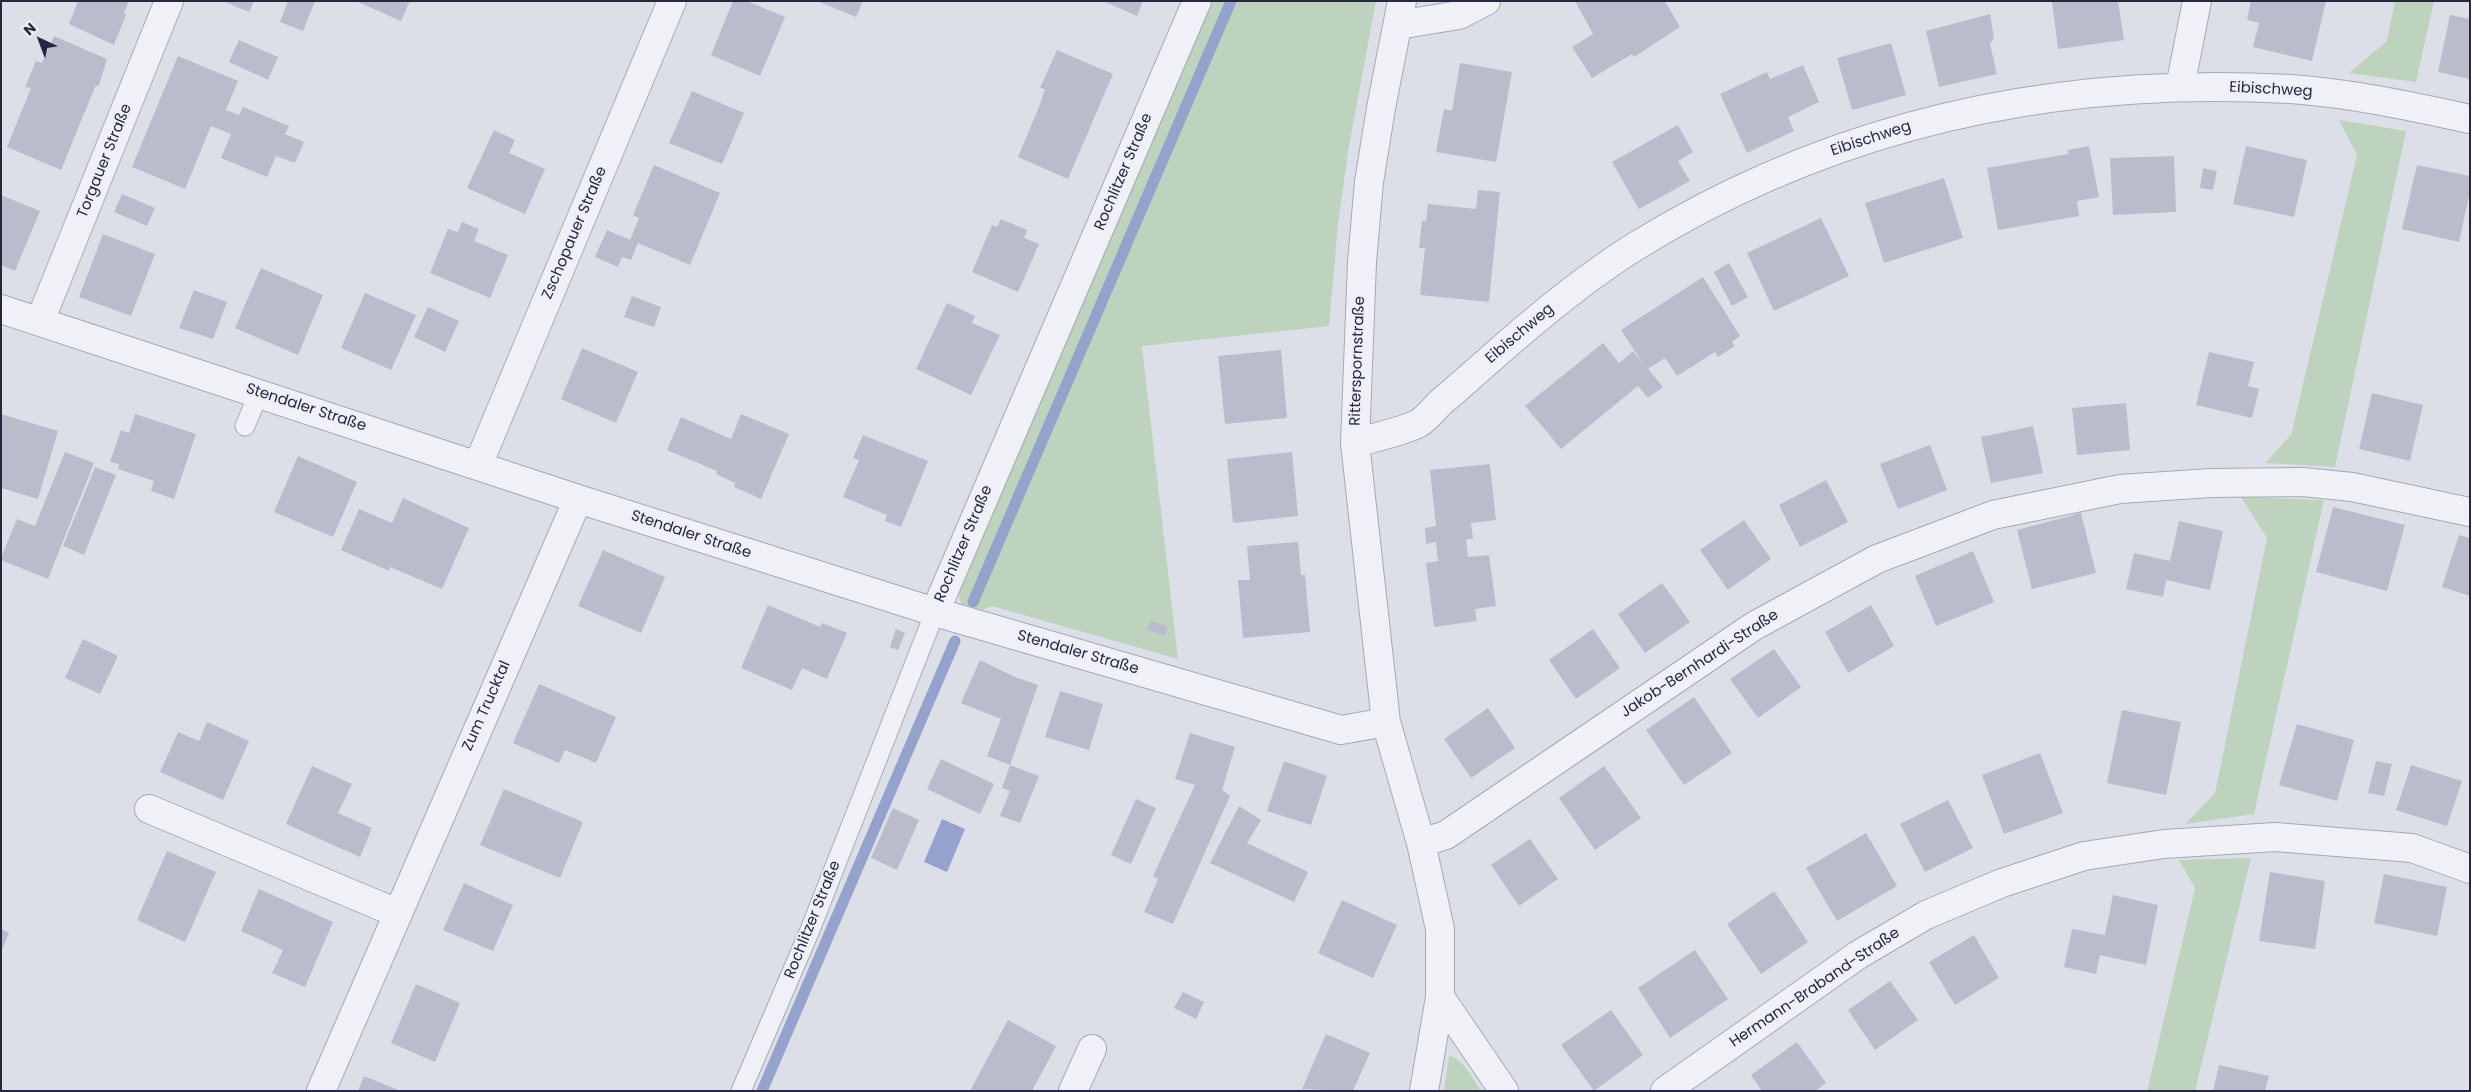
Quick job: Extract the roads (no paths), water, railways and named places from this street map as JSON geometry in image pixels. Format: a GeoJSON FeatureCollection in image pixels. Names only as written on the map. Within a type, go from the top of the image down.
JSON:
{"type":"FeatureCollection","features":[{"type":"Feature","properties":{"kind":"street","name":"Torgauer Straße"},"geometry":{"type":"LineString","coordinates":[[40,322],[169,1]]}},
{"type":"Feature","properties":{"kind":"street","name":"Zschopauer Straße"},"geometry":{"type":"LineString","coordinates":[[478,465],[672,1]]}},
{"type":"Feature","properties":{"kind":"street","name":"Rochlitzer Straße"},"geometry":{"type":"LineString","coordinates":[[935,612],[1197,1]]}},
{"type":"Feature","properties":{"kind":"street"},"geometry":{"type":"LineString","coordinates":[[1400,13],[1459,15],[1486,1]]}},
{"type":"Feature","properties":{"kind":"street"},"geometry":{"type":"LineString","coordinates":[[2180,86],[2197,1]]}},
{"type":"Feature","properties":{"kind":"street","name":"Ritterspornstraße"},"geometry":{"type":"LineString","coordinates":[[1400,13],[1381,108],[1369,182],[1362,262],[1355,443],[1386,722],[1422,843],[1440,929],[1440,997],[1424,1091]]}},
{"type":"Feature","properties":{"kind":"street","name":"Eibischweg"},"geometry":{"type":"LineString","coordinates":[[1355,443],[1418,424],[1527,326],[1635,246],[1733,193],[1806,161],[1886,132],[1981,109],[2079,94],[2180,86],[2292,89],[2389,102],[2470,119]]}},
{"type":"Feature","properties":{"kind":"street","name":"Stendaler Straße"},"geometry":{"type":"LineString","coordinates":[[1,308],[578,499],[935,612],[1341,730],[1386,722]]}},
{"type":"Feature","properties":{"kind":"street","name":"Jakob-Bernhardi-Straße"},"geometry":{"type":"LineString","coordinates":[[1422,843],[1446,836],[1754,626],[1877,559],[1993,516],[2120,489],[2211,483],[2294,482],[2352,487],[2470,512]]}},
{"type":"Feature","properties":{"kind":"street","name":"Zum Trucktal"},"geometry":{"type":"LineString","coordinates":[[321,1091],[578,499]]}},
{"type":"Feature","properties":{"kind":"street"},"geometry":{"type":"LineString","coordinates":[[150,809],[397,914]]}},
{"type":"Feature","properties":{"kind":"street","name":"Hermann-Braband-Straße"},"geometry":{"type":"LineString","coordinates":[[1665,1091],[1858,955],[1926,915],[2002,882],[2084,856],[2164,844],[2275,838],[2412,848],[2470,869]]}},
{"type":"Feature","properties":{"kind":"street"},"geometry":{"type":"LineString","coordinates":[[1440,997],[1504,1091]]}},
{"type":"Feature","properties":{"kind":"street"},"geometry":{"type":"LineString","coordinates":[[1073,1091],[1092,1049]]}},
{"type":"Feature","properties":{"kind":"lane"},"geometry":{"type":"LineString","coordinates":[[245,426],[260,393]]}},
{"type":"Feature","properties":{"kind":"lane","name":"Rochlitzer Straße"},"geometry":{"type":"LineString","coordinates":[[741,1091],[810,930],[935,612]]}},
{"type":"Feature","properties":{"kind":"water"},"geometry":{"type":"Polygon","coordinates":[[[942,819],[965,829],[947,872],[924,862],[942,819]]]}},
{"type":"Feature","properties":{"kind":"waterway"},"geometry":{"type":"LineString","coordinates":[[973,602],[1231,1]]}},
{"type":"Feature","properties":{"kind":"waterway"},"geometry":{"type":"LineString","coordinates":[[762,1091],[955,641]]}}]}
